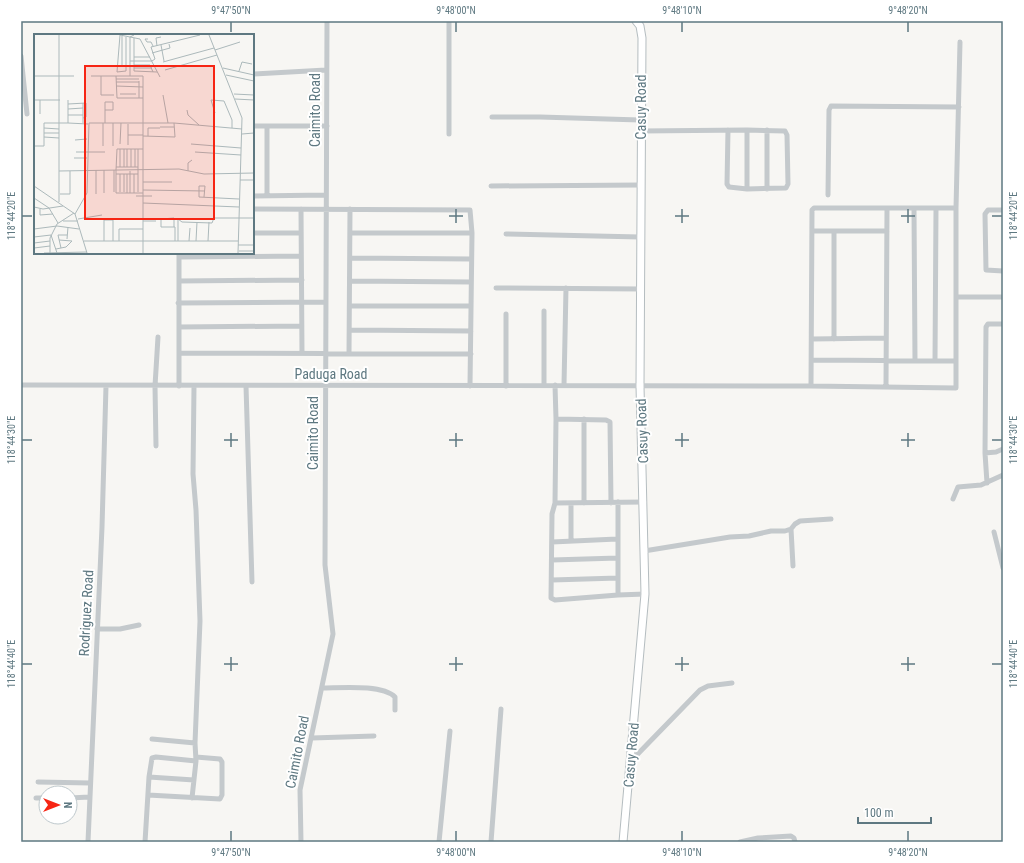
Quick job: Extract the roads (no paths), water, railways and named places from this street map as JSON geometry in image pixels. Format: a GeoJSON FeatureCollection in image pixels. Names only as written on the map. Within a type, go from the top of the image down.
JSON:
{"type":"FeatureCollection","features":[{"type":"Feature","properties":{"kind":"street","name":"Caimito Road"},"geometry":{"type":"LineString","coordinates":[[301,842],[300,790],[312,738],[333,629],[325,569],[327,21]]}},
{"type":"Feature","properties":{"kind":"street"},"geometry":{"type":"LineString","coordinates":[[449,21],[449,134]]}},
{"type":"Feature","properties":{"kind":"street","name":"Casuy Road"},"geometry":{"type":"LineString","coordinates":[[623,842],[645,594],[644,502],[640,386],[640,120],[642,38],[640,26],[637,22]]}},
{"type":"Feature","properties":{"kind":"street"},"geometry":{"type":"LineString","coordinates":[[812,360],[886,362],[956,361],[956,208],[960,42]]}},
{"type":"Feature","properties":{"kind":"street"},"geometry":{"type":"LineString","coordinates":[[21,56],[27,114]]}},
{"type":"Feature","properties":{"kind":"street"},"geometry":{"type":"LineString","coordinates":[[254,74],[326,70]]}},
{"type":"Feature","properties":{"kind":"street"},"geometry":{"type":"LineString","coordinates":[[828,195],[829,110],[831,106],[959,106]]}},
{"type":"Feature","properties":{"kind":"street"},"geometry":{"type":"LineString","coordinates":[[492,117],[640,120]]}},
{"type":"Feature","properties":{"kind":"street"},"geometry":{"type":"LineString","coordinates":[[254,126],[327,126]]}},
{"type":"Feature","properties":{"kind":"street"},"geometry":{"type":"LineString","coordinates":[[267,126],[267,196]]}},
{"type":"Feature","properties":{"kind":"street"},"geometry":{"type":"LineString","coordinates":[[640,131],[728,130],[783,131],[787,133],[788,184],[786,188],[747,189],[731,188],[728,186],[728,130]]}},
{"type":"Feature","properties":{"kind":"street"},"geometry":{"type":"LineString","coordinates":[[747,130],[747,189]]}},
{"type":"Feature","properties":{"kind":"street"},"geometry":{"type":"LineString","coordinates":[[767,130],[767,189]]}},
{"type":"Feature","properties":{"kind":"street"},"geometry":{"type":"LineString","coordinates":[[491,186],[640,185]]}},
{"type":"Feature","properties":{"kind":"street"},"geometry":{"type":"LineString","coordinates":[[254,196],[326,195]]}},
{"type":"Feature","properties":{"kind":"street"},"geometry":{"type":"LineString","coordinates":[[811,386],[813,208],[956,208]]}},
{"type":"Feature","properties":{"kind":"street"},"geometry":{"type":"LineString","coordinates":[[254,209],[468,209],[471,212],[472,233],[470,386]]}},
{"type":"Feature","properties":{"kind":"street"},"geometry":{"type":"LineString","coordinates":[[301,209],[302,354]]}},
{"type":"Feature","properties":{"kind":"street"},"geometry":{"type":"LineString","coordinates":[[349,354],[350,209]]}},
{"type":"Feature","properties":{"kind":"street"},"geometry":{"type":"LineString","coordinates":[[886,386],[887,209]]}},
{"type":"Feature","properties":{"kind":"street"},"geometry":{"type":"LineString","coordinates":[[914,209],[915,361]]}},
{"type":"Feature","properties":{"kind":"street"},"geometry":{"type":"LineString","coordinates":[[935,361],[936,209]]}},
{"type":"Feature","properties":{"kind":"street"},"geometry":{"type":"LineString","coordinates":[[1003,210],[988,210],[985,214],[986,270],[1003,271]]}},
{"type":"Feature","properties":{"kind":"street"},"geometry":{"type":"LineString","coordinates":[[812,230],[887,231]]}},
{"type":"Feature","properties":{"kind":"street"},"geometry":{"type":"LineString","coordinates":[[834,231],[834,339]]}},
{"type":"Feature","properties":{"kind":"street"},"geometry":{"type":"LineString","coordinates":[[254,233],[301,233]]}},
{"type":"Feature","properties":{"kind":"street"},"geometry":{"type":"LineString","coordinates":[[350,233],[472,233]]}},
{"type":"Feature","properties":{"kind":"street"},"geometry":{"type":"LineString","coordinates":[[506,234],[640,237]]}},
{"type":"Feature","properties":{"kind":"street"},"geometry":{"type":"LineString","coordinates":[[179,386],[179,255],[301,256]]}},
{"type":"Feature","properties":{"kind":"street"},"geometry":{"type":"LineString","coordinates":[[350,258],[471,259]]}},
{"type":"Feature","properties":{"kind":"street"},"geometry":{"type":"LineString","coordinates":[[179,281],[302,280]]}},
{"type":"Feature","properties":{"kind":"street"},"geometry":{"type":"LineString","coordinates":[[350,281],[471,282]]}},
{"type":"Feature","properties":{"kind":"street"},"geometry":{"type":"LineString","coordinates":[[496,288],[641,289]]}},
{"type":"Feature","properties":{"kind":"street"},"geometry":{"type":"LineString","coordinates":[[564,385],[566,288]]}},
{"type":"Feature","properties":{"kind":"street"},"geometry":{"type":"LineString","coordinates":[[956,297],[1003,297]]}},
{"type":"Feature","properties":{"kind":"street"},"geometry":{"type":"LineString","coordinates":[[178,303],[326,302]]}},
{"type":"Feature","properties":{"kind":"street"},"geometry":{"type":"LineString","coordinates":[[350,306],[471,306]]}},
{"type":"Feature","properties":{"kind":"street"},"geometry":{"type":"LineString","coordinates":[[544,311],[544,386]]}},
{"type":"Feature","properties":{"kind":"street"},"geometry":{"type":"LineString","coordinates":[[506,314],[506,386]]}},
{"type":"Feature","properties":{"kind":"street"},"geometry":{"type":"LineString","coordinates":[[987,483],[986,327],[988,324],[1003,324]]}},
{"type":"Feature","properties":{"kind":"street"},"geometry":{"type":"LineString","coordinates":[[179,327],[302,326]]}},
{"type":"Feature","properties":{"kind":"street"},"geometry":{"type":"LineString","coordinates":[[350,330],[471,331]]}},
{"type":"Feature","properties":{"kind":"street"},"geometry":{"type":"LineString","coordinates":[[156,446],[155,386],[158,337]]}},
{"type":"Feature","properties":{"kind":"street"},"geometry":{"type":"LineString","coordinates":[[812,339],[886,338]]}},
{"type":"Feature","properties":{"kind":"street"},"geometry":{"type":"LineString","coordinates":[[179,353],[471,354]]}},
{"type":"Feature","properties":{"kind":"street","name":"Paduga Road"},"geometry":{"type":"LineString","coordinates":[[21,386],[564,385],[886,386],[956,388],[956,361]]}},
{"type":"Feature","properties":{"kind":"street"},"geometry":{"type":"LineString","coordinates":[[555,385],[555,503],[552,511],[551,598],[553,600],[645,594]]}},
{"type":"Feature","properties":{"kind":"street","name":"Rodriguez Road"},"geometry":{"type":"LineString","coordinates":[[88,842],[96,629],[102,527],[106,386]]}},
{"type":"Feature","properties":{"kind":"street"},"geometry":{"type":"LineString","coordinates":[[192,798],[196,759],[194,743],[200,621],[196,510],[193,474],[194,386]]}},
{"type":"Feature","properties":{"kind":"street"},"geometry":{"type":"LineString","coordinates":[[246,386],[252,582]]}},
{"type":"Feature","properties":{"kind":"street"},"geometry":{"type":"LineString","coordinates":[[556,419],[606,420],[610,422],[611,503]]}},
{"type":"Feature","properties":{"kind":"street"},"geometry":{"type":"LineString","coordinates":[[584,420],[584,503]]}},
{"type":"Feature","properties":{"kind":"street"},"geometry":{"type":"LineString","coordinates":[[986,453],[996,452],[1003,449]]}},
{"type":"Feature","properties":{"kind":"street"},"geometry":{"type":"LineString","coordinates":[[954,499],[958,487],[981,485],[1003,475]]}},
{"type":"Feature","properties":{"kind":"street"},"geometry":{"type":"LineString","coordinates":[[618,502],[618,595]]}},
{"type":"Feature","properties":{"kind":"street"},"geometry":{"type":"LineString","coordinates":[[555,503],[644,502]]}},
{"type":"Feature","properties":{"kind":"street"},"geometry":{"type":"LineString","coordinates":[[571,503],[571,541]]}},
{"type":"Feature","properties":{"kind":"street"},"geometry":{"type":"LineString","coordinates":[[644,551],[730,537],[749,536],[770,531],[785,531],[791,529],[800,521],[831,518]]}},
{"type":"Feature","properties":{"kind":"street"},"geometry":{"type":"LineString","coordinates":[[791,529],[793,566]]}},
{"type":"Feature","properties":{"kind":"street"},"geometry":{"type":"LineString","coordinates":[[994,532],[1003,568]]}},
{"type":"Feature","properties":{"kind":"street"},"geometry":{"type":"LineString","coordinates":[[552,542],[617,539]]}},
{"type":"Feature","properties":{"kind":"street"},"geometry":{"type":"LineString","coordinates":[[552,560],[618,558]]}},
{"type":"Feature","properties":{"kind":"street"},"geometry":{"type":"LineString","coordinates":[[552,580],[618,578]]}},
{"type":"Feature","properties":{"kind":"street"},"geometry":{"type":"LineString","coordinates":[[96,629],[120,629],[139,625]]}},
{"type":"Feature","properties":{"kind":"street"},"geometry":{"type":"LineString","coordinates":[[630,762],[700,690],[708,686],[732,683]]}},
{"type":"Feature","properties":{"kind":"street"},"geometry":{"type":"LineString","coordinates":[[322,688],[378,689],[394,696],[394,710]]}},
{"type":"Feature","properties":{"kind":"street"},"geometry":{"type":"LineString","coordinates":[[491,842],[501,709]]}},
{"type":"Feature","properties":{"kind":"street"},"geometry":{"type":"LineString","coordinates":[[439,842],[450,731]]}},
{"type":"Feature","properties":{"kind":"street"},"geometry":{"type":"LineString","coordinates":[[312,738],[374,736]]}},
{"type":"Feature","properties":{"kind":"street"},"geometry":{"type":"LineString","coordinates":[[152,739],[194,743]]}},
{"type":"Feature","properties":{"kind":"street"},"geometry":{"type":"LineString","coordinates":[[145,842],[149,777],[152,760],[154,757],[220,759],[222,762],[222,795],[218,799],[148,795]]}},
{"type":"Feature","properties":{"kind":"street"},"geometry":{"type":"LineString","coordinates":[[149,777],[194,780]]}},
{"type":"Feature","properties":{"kind":"street"},"geometry":{"type":"LineString","coordinates":[[38,782],[90,783]]}},
{"type":"Feature","properties":{"kind":"street"},"geometry":{"type":"LineString","coordinates":[[78,798],[89,798]]}},
{"type":"Feature","properties":{"kind":"street"},"geometry":{"type":"LineString","coordinates":[[740,842],[758,838],[791,836],[794,838],[795,842]]}}]}
